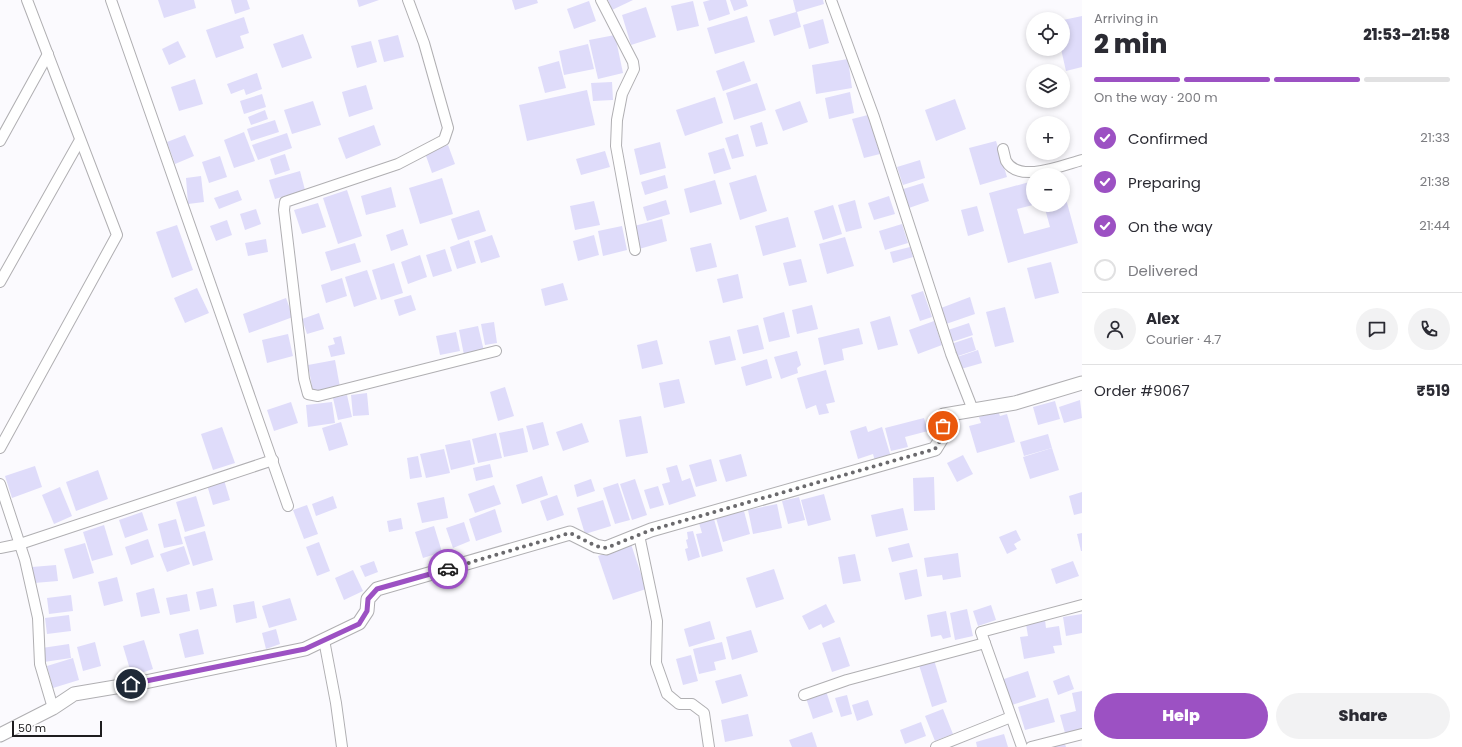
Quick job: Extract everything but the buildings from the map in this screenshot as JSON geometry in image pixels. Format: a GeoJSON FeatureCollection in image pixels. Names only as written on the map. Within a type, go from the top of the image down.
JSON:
{"type":"FeatureCollection","features":[{"type":"Feature","properties":{"kind":"street"},"geometry":{"type":"LineString","coordinates":[[0,448],[116,235],[27,0]]}},
{"type":"Feature","properties":{"kind":"street"},"geometry":{"type":"LineString","coordinates":[[111,0],[288,506]]}},
{"type":"Feature","properties":{"kind":"street"},"geometry":{"type":"LineString","coordinates":[[408,0],[424,43],[448,128],[444,140],[398,164],[285,202],[284,210],[290,268],[304,379],[308,394],[318,396],[496,351]]}},
{"type":"Feature","properties":{"kind":"street"},"geometry":{"type":"LineString","coordinates":[[601,0],[633,62],[634,69],[622,94],[617,120],[616,146],[636,250]]}},
{"type":"Feature","properties":{"kind":"street"},"geometry":{"type":"LineString","coordinates":[[831,0],[839,26],[874,117],[951,354],[973,410]]}},
{"type":"Feature","properties":{"kind":"street"},"geometry":{"type":"LineString","coordinates":[[0,141],[48,54]]}},
{"type":"Feature","properties":{"kind":"street"},"geometry":{"type":"LineString","coordinates":[[0,282],[80,140]]}},
{"type":"Feature","properties":{"kind":"street"},"geometry":{"type":"LineString","coordinates":[[1003,149],[1006,162],[1016,171],[1032,173],[1082,160]]}},
{"type":"Feature","properties":{"kind":"street"},"geometry":{"type":"LineString","coordinates":[[0,735],[53,708],[74,694],[145,682],[305,649],[359,624],[367,611],[368,599],[377,589],[570,533],[596,546],[606,548],[639,535],[935,449],[943,436],[944,415],[1015,403],[1082,383]]}},
{"type":"Feature","properties":{"kind":"street"},"geometry":{"type":"LineString","coordinates":[[0,548],[20,544],[273,460]]}},
{"type":"Feature","properties":{"kind":"street"},"geometry":{"type":"LineString","coordinates":[[0,484],[20,544],[38,618],[40,664],[53,708]]}},
{"type":"Feature","properties":{"kind":"street"},"geometry":{"type":"LineString","coordinates":[[639,535],[656,621],[656,663],[667,694],[679,704],[692,704],[704,713],[709,747]]}},
{"type":"Feature","properties":{"kind":"street"},"geometry":{"type":"LineString","coordinates":[[1022,747],[981,632],[1082,605]]}},
{"type":"Feature","properties":{"kind":"street"},"geometry":{"type":"LineString","coordinates":[[324,640],[336,703],[342,747]]}},
{"type":"Feature","properties":{"kind":"street"},"geometry":{"type":"LineString","coordinates":[[804,695],[847,680],[985,643]]}},
{"type":"Feature","properties":{"kind":"street"},"geometry":{"type":"LineString","coordinates":[[936,747],[1011,717]]}},
{"type":"Feature","properties":{"kind":"street"},"geometry":{"type":"LineString","coordinates":[[1031,747],[1082,734]]}},
{"type":"Feature","properties":{"kind":"way so far"},"geometry":{"type":"LineString","coordinates":[[448,569],[570,533],[596,546],[606,548],[651,530],[935,449],[943,436],[943,426]]}},
{"type":"Feature","properties":{"kind":"route"},"geometry":{"type":"LineString","coordinates":[[131,684],[305,649],[359,624],[367,611],[368,599],[377,589],[448,569]]}}]}
